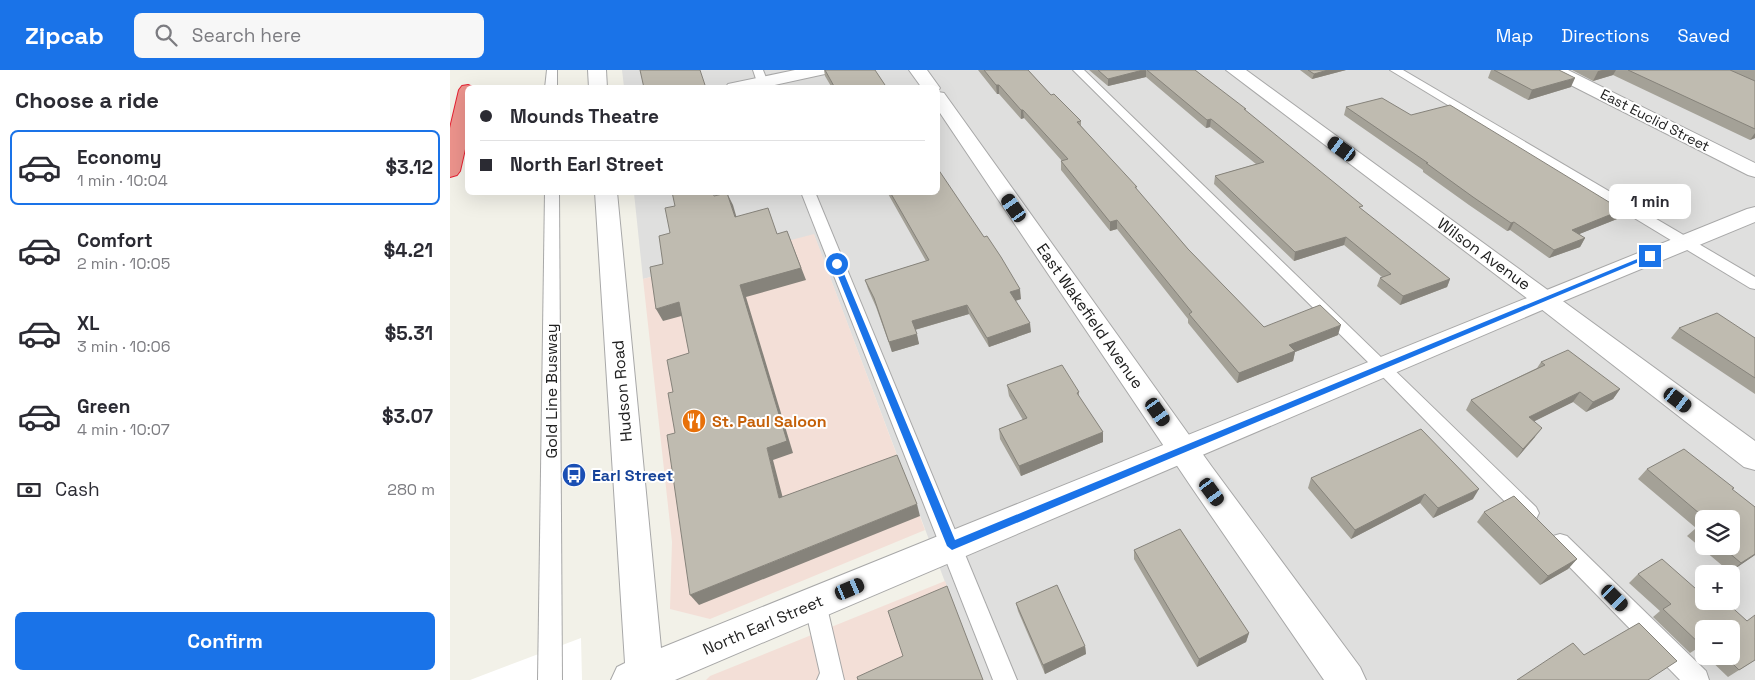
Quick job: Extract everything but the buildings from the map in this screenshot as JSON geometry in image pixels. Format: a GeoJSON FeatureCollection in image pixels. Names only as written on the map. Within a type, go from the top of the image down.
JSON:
{"type":"FeatureCollection","features":[{"type":"Feature","properties":{"kind":"highway"},"geometry":{"type":"LineString","coordinates":[[469,85],[472,70]]}},
{"type":"Feature","properties":{"kind":"highway"},"geometry":{"type":"LineString","coordinates":[[450,171],[465,103]]}},
{"type":"Feature","properties":{"kind":"street"},"geometry":{"type":"LineString","coordinates":[[597,70],[598,85]]}},
{"type":"Feature","properties":{"kind":"street"},"geometry":{"type":"LineString","coordinates":[[744,85],[819,70]]}},
{"type":"Feature","properties":{"kind":"street"},"geometry":{"type":"LineString","coordinates":[[918,70],[929,85]]}},
{"type":"Feature","properties":{"kind":"street","name":"Wilson Avenue"},"geometry":{"type":"LineString","coordinates":[[1235,70],[1545,299],[1755,458]]}},
{"type":"Feature","properties":{"kind":"street","name":"East Euclid Street"},"geometry":{"type":"LineString","coordinates":[[1554,70],[1755,171]]}},
{"type":"Feature","properties":{"kind":"street","name":"East Wakefield Avenue"},"geometry":{"type":"LineString","coordinates":[[940,100],[1347,680]]}},
{"type":"Feature","properties":{"kind":"street","name":"Hudson Road"},"geometry":{"type":"LineString","coordinates":[[606,195],[640,678]]}},
{"type":"Feature","properties":{"kind":"street","name":"North Earl Street"},"geometry":{"type":"LineString","coordinates":[[640,678],[815,603],[1384,368],[1545,299],[1755,214]]}},
{"type":"Feature","properties":{"kind":"lane"},"geometry":{"type":"LineString","coordinates":[[550,85],[552,70]]}},
{"type":"Feature","properties":{"kind":"lane"},"geometry":{"type":"LineString","coordinates":[[1078,70],[1384,368],[1698,680]]}},
{"type":"Feature","properties":{"kind":"lane"},"geometry":{"type":"LineString","coordinates":[[1395,70],[1755,284]]}},
{"type":"Feature","properties":{"kind":"lane","name":"Gold Line Busway"},"geometry":{"type":"LineString","coordinates":[[550,680],[552,195]]}},
{"type":"Feature","properties":{"kind":"lane"},"geometry":{"type":"LineString","coordinates":[[809,195],[1006,680]]}},
{"type":"Feature","properties":{"kind":"lane"},"geometry":{"type":"LineString","coordinates":[[815,603],[833,678],[829,680]]}},
{"type":"Feature","properties":{"kind":"shaded area"},"geometry":{"type":"Polygon","coordinates":[[[622,70],[1755,70],[1755,680],[982,680],[814,235],[643,279],[634,195],[940,195],[940,85],[624,85],[622,70]]]}},
{"type":"Feature","properties":{"kind":"shaded area"},"geometry":{"type":"Polygon","coordinates":[[[814,234],[925,530],[710,619],[670,609],[672,542],[643,279],[814,234]]]}},
{"type":"Feature","properties":{"kind":"shaded area"},"geometry":{"type":"Polygon","coordinates":[[[945,581],[982,680],[706,680],[710,676],[945,581]]]}},
{"type":"Feature","properties":{"kind":"pier"},"geometry":{"type":"Polygon","coordinates":[[[581,638],[582,680],[470,680],[581,638]]]}},
{"type":"Feature","properties":{"kind":"place","name":"St. Paul Saloon"},"geometry":{"type":"Point","coordinates":[694,421]}},
{"type":"Feature","properties":{"kind":"place","name":"Earl Street"},"geometry":{"type":"Point","coordinates":[574,475]}},
{"type":"Feature","properties":{"kind":"route"},"geometry":{"type":"LineString","coordinates":[[837,264],[952,546],[1650,256]]}}]}
